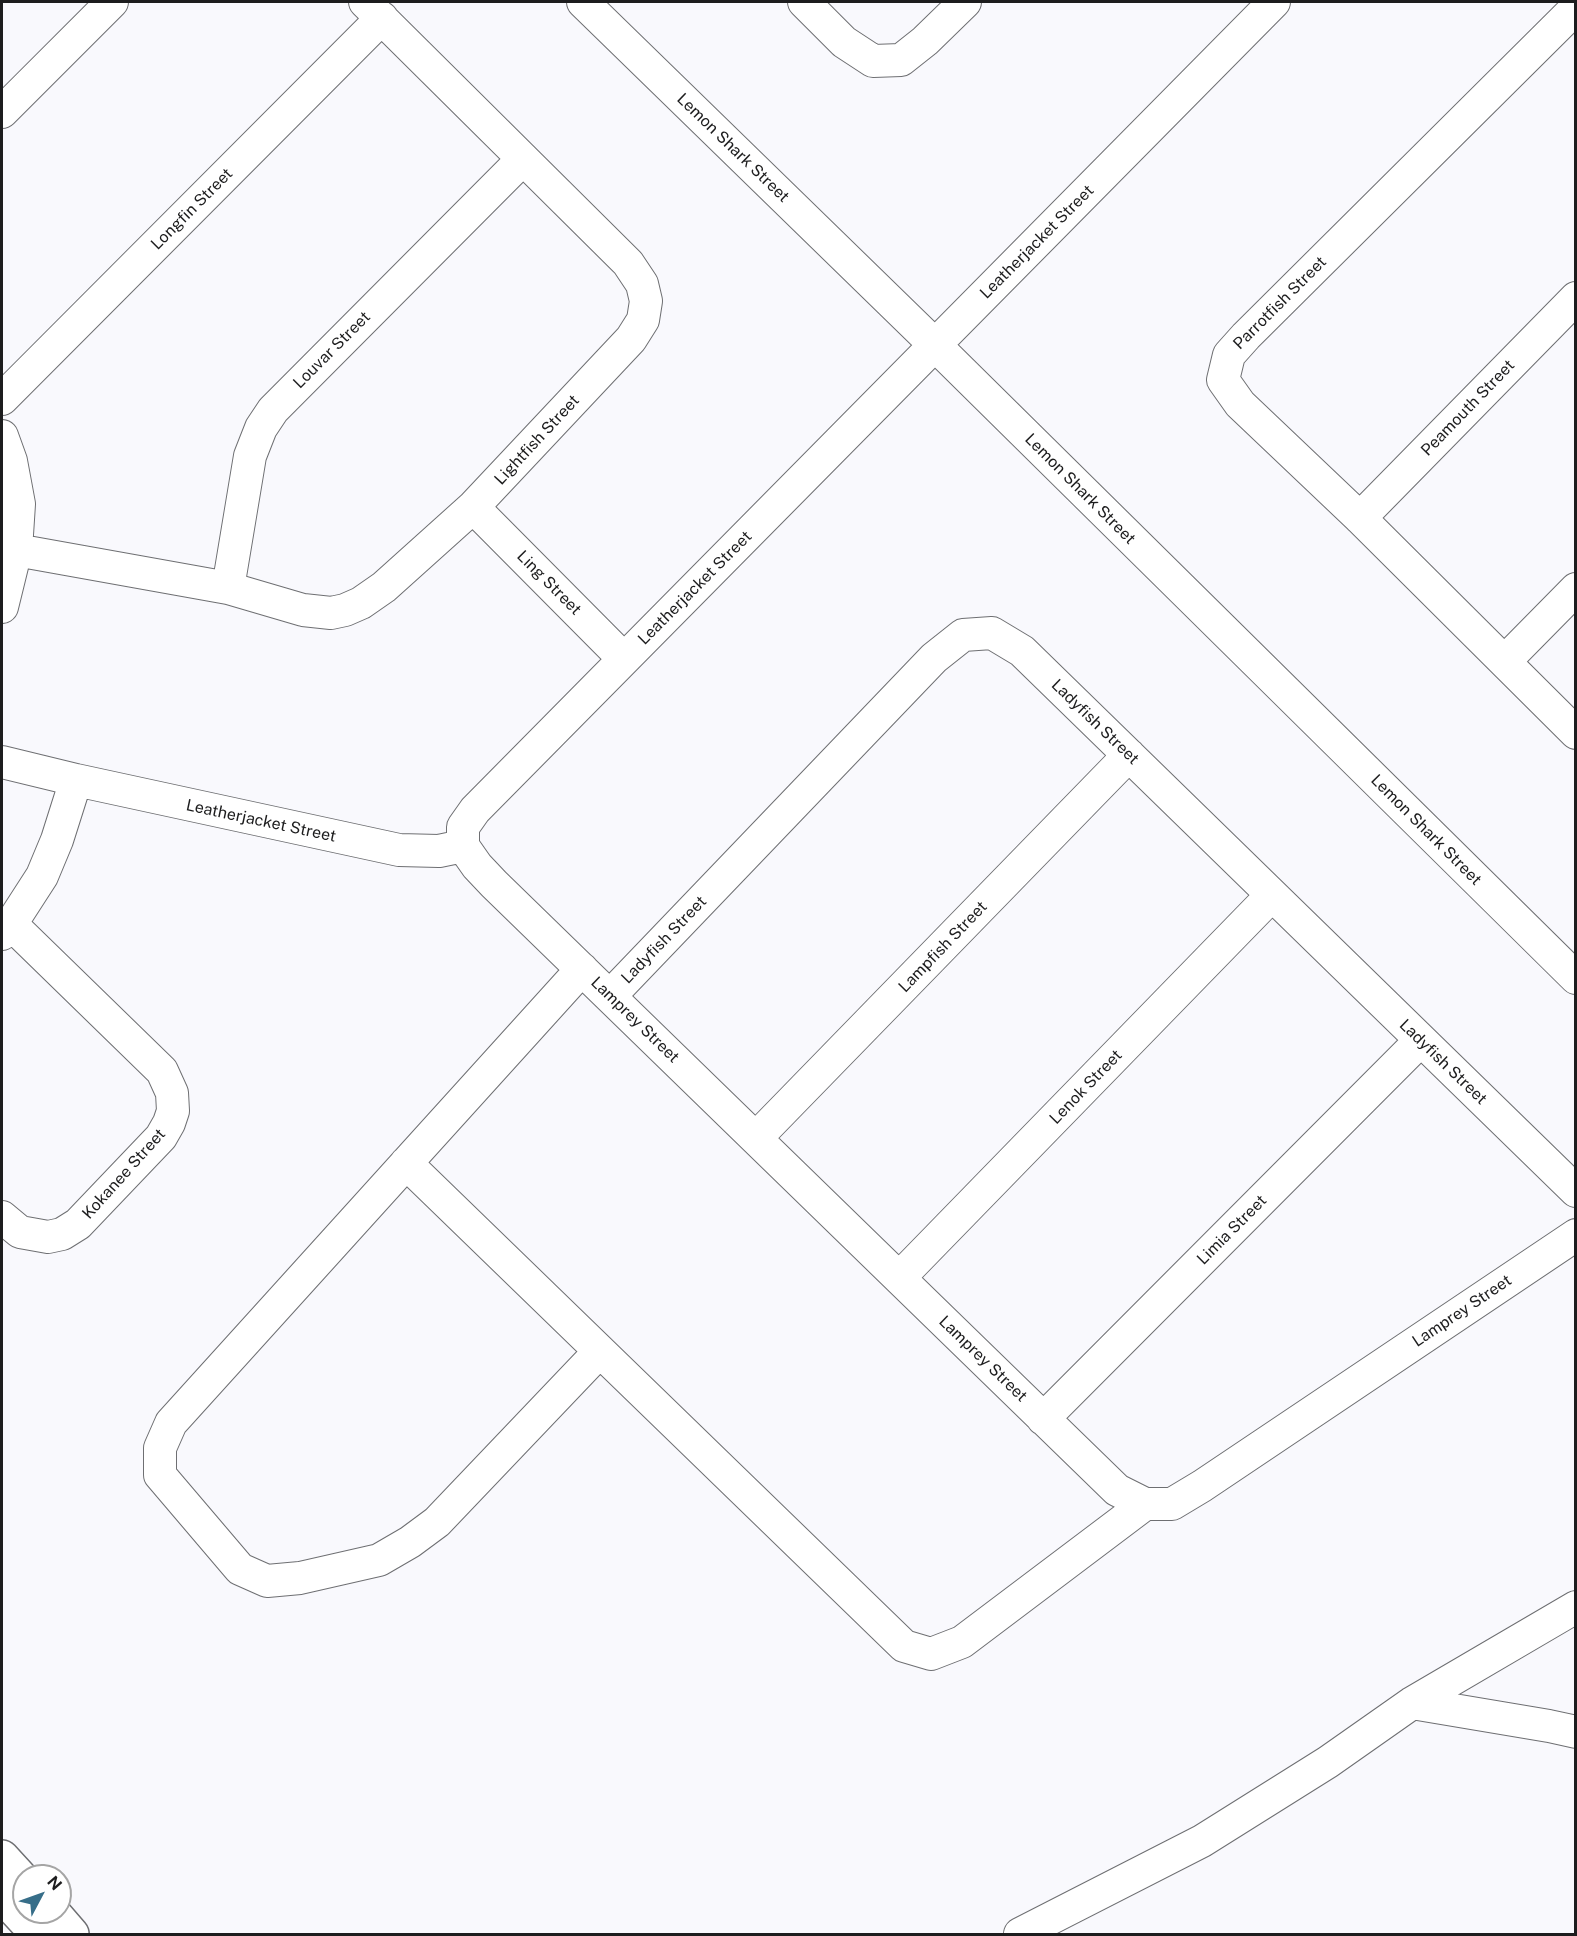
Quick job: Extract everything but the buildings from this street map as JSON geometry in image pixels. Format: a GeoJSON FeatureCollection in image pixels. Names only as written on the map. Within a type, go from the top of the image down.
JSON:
{"type":"FeatureCollection","features":[{"type":"Feature","properties":{"kind":"main road"},"geometry":{"type":"LineString","coordinates":[[2,1896],[37,1935]]}},
{"type":"Feature","properties":{"kind":"street"},"geometry":{"type":"LineString","coordinates":[[2,112],[112,2]]}},
{"type":"Feature","properties":{"kind":"street","name":"Lemon Shark Street"},"geometry":{"type":"LineString","coordinates":[[583,2],[935,345],[1575,978]]}},
{"type":"Feature","properties":{"kind":"street"},"geometry":{"type":"LineString","coordinates":[[804,2],[844,42],[873,61],[901,60],[925,42],[965,2]]}},
{"type":"Feature","properties":{"kind":"street","name":"Leatherjacket Street"},"geometry":{"type":"LineString","coordinates":[[2,762],[399,850],[439,851],[463,846],[464,826],[475,810],[1274,2]]}},
{"type":"Feature","properties":{"kind":"street","name":"Parrotfish Street"},"geometry":{"type":"LineString","coordinates":[[1575,8],[1229,355],[1223,380],[1240,404],[1360,518],[1575,733]]}},
{"type":"Feature","properties":{"kind":"street","name":"Lightfish Street"},"geometry":{"type":"LineString","coordinates":[[16,550],[228,588],[303,610],[330,613],[345,610],[361,603],[384,587],[473,507],[631,339],[643,320],[646,302],[642,284],[628,263],[373,10]]}},
{"type":"Feature","properties":{"kind":"street","name":"Longfin Street"},"geometry":{"type":"LineString","coordinates":[[2,399],[373,10]]}},
{"type":"Feature","properties":{"kind":"street","name":"Louvar Street"},"geometry":{"type":"LineString","coordinates":[[228,588],[250,456],[261,428],[273,410],[523,159]]}},
{"type":"Feature","properties":{"kind":"street","name":"Peamouth Street"},"geometry":{"type":"LineString","coordinates":[[1360,518],[1575,298]]}},
{"type":"Feature","properties":{"kind":"street"},"geometry":{"type":"LineString","coordinates":[[2,436],[11,461],[19,504],[16,550],[2,607]]}},
{"type":"Feature","properties":{"kind":"street","name":"Ling Street"},"geometry":{"type":"LineString","coordinates":[[473,507],[624,659]]}},
{"type":"Feature","properties":{"kind":"street"},"geometry":{"type":"LineString","coordinates":[[1505,661],[1575,589]]}},
{"type":"Feature","properties":{"kind":"street","name":"Ladyfish Street"},"geometry":{"type":"LineString","coordinates":[[610,996],[934,658],[963,635],[992,633],[1022,651],[1575,1191]]}},
{"type":"Feature","properties":{"kind":"street","name":"Lampfish Street"},"geometry":{"type":"LineString","coordinates":[[756,1138],[1129,755]]}},
{"type":"Feature","properties":{"kind":"street","name":"Kokanee Street"},"geometry":{"type":"LineString","coordinates":[[2,1217],[20,1232],[48,1237],[62,1234],[78,1224],[161,1137],[173,1111],[171,1093],[162,1071],[6,929],[42,876],[57,840],[76,780]]}},
{"type":"Feature","properties":{"kind":"street","name":"Lamprey Street"},"geometry":{"type":"LineString","coordinates":[[463,846],[489,878],[1117,1490],[1145,1504],[1172,1504],[1202,1486],[1575,1235]]}},
{"type":"Feature","properties":{"kind":"street","name":"Lenok Street"},"geometry":{"type":"LineString","coordinates":[[899,1278],[1272,896]]}},
{"type":"Feature","properties":{"kind":"street"},"geometry":{"type":"LineString","coordinates":[[582,969],[171,1423],[160,1448],[160,1474],[240,1569],[267,1581],[300,1578],[379,1560],[410,1542],[437,1522],[600,1351]]}},
{"type":"Feature","properties":{"kind":"street","name":"Limia Street"},"geometry":{"type":"LineString","coordinates":[[1044,1419],[1421,1041]]}},
{"type":"Feature","properties":{"kind":"street"},"geometry":{"type":"LineString","coordinates":[[406,1163],[904,1646],[931,1654],[962,1642],[1145,1504]]}},
{"type":"Feature","properties":{"kind":"street"},"geometry":{"type":"LineString","coordinates":[[1020,1935],[1202,1842],[1328,1762],[1412,1703],[1575,1607]]}},
{"type":"Feature","properties":{"kind":"street"},"geometry":{"type":"LineString","coordinates":[[1412,1703],[1549,1725],[1575,1732]]}}]}
